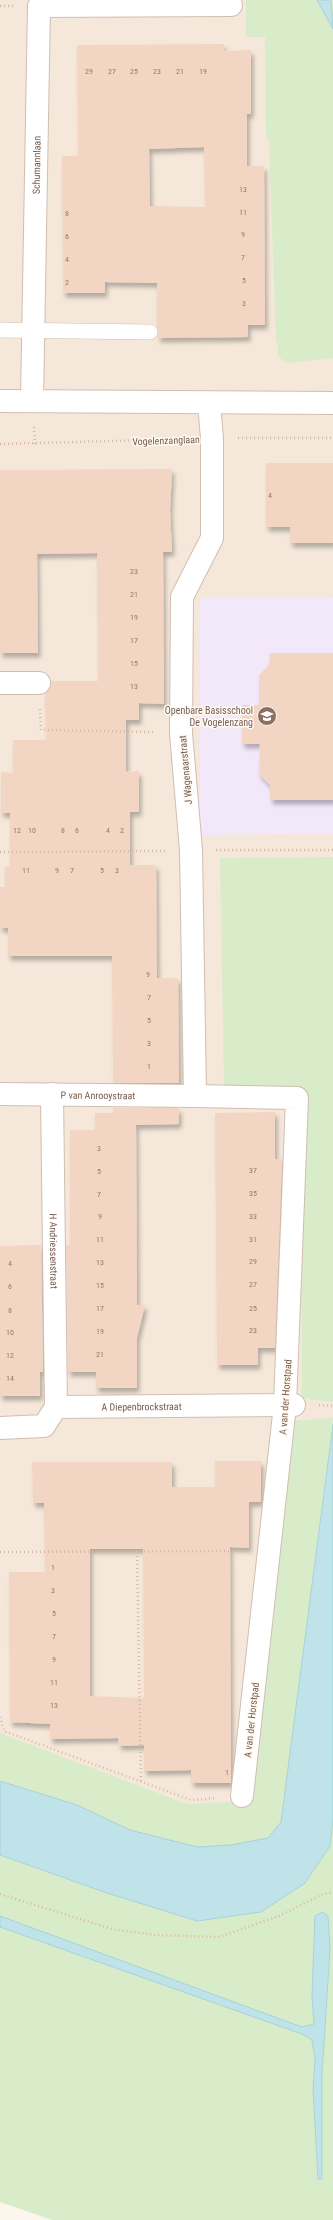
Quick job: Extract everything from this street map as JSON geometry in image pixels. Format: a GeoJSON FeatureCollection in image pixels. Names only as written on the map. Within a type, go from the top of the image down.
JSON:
{"type":"FeatureCollection","features":[{"type":"Feature","properties":{"kind":"street"},"geometry":{"type":"LineString","coordinates":[[117,3],[231,5]]}},
{"type":"Feature","properties":{"kind":"street","name":"Schumannlaan"},"geometry":{"type":"LineString","coordinates":[[32,401],[39,6],[117,3]]}},
{"type":"Feature","properties":{"kind":"street"},"geometry":{"type":"LineString","coordinates":[[0,401],[333,404]]}},
{"type":"Feature","properties":{"kind":"street","name":"J Wagenaarstraat"},"geometry":{"type":"LineString","coordinates":[[195,1096],[191,850],[181,733],[182,597],[212,538],[212,438],[209,404]]}},
{"type":"Feature","properties":{"kind":"street"},"geometry":{"type":"LineString","coordinates":[[0,683],[39,683]]}},
{"type":"Feature","properties":{"kind":"street","name":"P van Anrooystraat"},"geometry":{"type":"LineString","coordinates":[[0,1094],[195,1096]]}},
{"type":"Feature","properties":{"kind":"street","name":"H Andriessenstraat"},"geometry":{"type":"LineString","coordinates":[[52,1094],[56,1407]]}},
{"type":"Feature","properties":{"kind":"street","name":"A van der Horstpad"},"geometry":{"type":"LineString","coordinates":[[195,1096],[297,1098],[290,1405],[270,1551],[242,1796]]}},
{"type":"Feature","properties":{"kind":"street","name":"A Diepenbrockstraat"},"geometry":{"type":"LineString","coordinates":[[56,1407],[290,1405]]}},
{"type":"Feature","properties":{"kind":"street"},"geometry":{"type":"LineString","coordinates":[[0,1428],[44,1426],[56,1407]]}},
{"type":"Feature","properties":{"kind":"lane"},"geometry":{"type":"LineString","coordinates":[[0,330],[150,332]]}},
{"type":"Feature","properties":{"kind":"path","name":"Vogelenzanglaan"},"geometry":{"type":"LineString","coordinates":[[0,444],[212,438],[333,438]]}},
{"type":"Feature","properties":{"kind":"path"},"geometry":{"type":"LineString","coordinates":[[39,683],[41,730],[181,733]]}},
{"type":"Feature","properties":{"kind":"path"},"geometry":{"type":"LineString","coordinates":[[326,1406],[333,1406]]}},
{"type":"Feature","properties":{"kind":"path"},"geometry":{"type":"LineString","coordinates":[[0,1552],[270,1551]]}},
{"type":"Feature","properties":{"kind":"path"},"geometry":{"type":"LineString","coordinates":[[138,1552],[141,1783]]}},
{"type":"Feature","properties":{"kind":"path"},"geometry":{"type":"LineString","coordinates":[[0,1717],[4,1731],[141,1783],[191,1800],[242,1796]]}},
{"type":"Feature","properties":{"kind":"path"},"geometry":{"type":"LineString","coordinates":[[0,1894],[112,1929],[155,1935],[219,1937],[279,1916],[321,1894],[333,1892]]}},
{"type":"Feature","properties":{"kind":"shaded area"},"geometry":{"type":"Polygon","coordinates":[[[0,0],[333,0],[333,1914],[0,1798],[0,0]]]}},
{"type":"Feature","properties":{"kind":"shaded area","name":"Openbare Basisschool De Vogelenzang"},"geometry":{"type":"Polygon","coordinates":[[[200,597],[333,598],[333,833],[200,835],[200,597]]]}},
{"type":"Feature","properties":{"kind":"green space"},"geometry":{"type":"Polygon","coordinates":[[[246,0],[333,0],[333,358],[286,363],[278,356],[278,343],[276,342],[269,140],[266,136],[265,37],[246,37],[246,0]]]}},
{"type":"Feature","properties":{"kind":"green space"},"geometry":{"type":"Polygon","coordinates":[[[333,857],[333,1402],[302,1398],[300,1086],[224,1089],[220,858],[333,857]]]}},
{"type":"Feature","properties":{"kind":"green space"},"geometry":{"type":"Polygon","coordinates":[[[333,1418],[281,1822],[269,1838],[231,1845],[197,1847],[130,1830],[77,1805],[0,1781],[0,1733],[187,1804],[248,1801],[291,1421],[333,1418]]]}},
{"type":"Feature","properties":{"kind":"green space"},"geometry":{"type":"Polygon","coordinates":[[[333,1820],[333,2220],[52,2220],[0,2202],[0,1927],[302,2034],[312,2040],[315,2059],[313,2089],[318,2179],[322,2179],[322,2073],[330,1950],[328,1916],[322,1912],[315,1916],[312,1997],[314,2024],[301,2027],[0,1916],[0,1855],[107,1893],[197,1921],[261,1912],[330,1846],[333,1820]]]}},
{"type":"Feature","properties":{"kind":"water"},"geometry":{"type":"Polygon","coordinates":[[[317,0],[331,0],[333,29],[317,0]]]}},
{"type":"Feature","properties":{"kind":"water"},"geometry":{"type":"Polygon","coordinates":[[[333,1424],[333,1820],[330,1846],[305,1883],[261,1912],[197,1921],[107,1893],[0,1855],[0,1781],[77,1805],[130,1830],[197,1847],[231,1845],[268,1838],[281,1822],[333,1424]]]}},
{"type":"Feature","properties":{"kind":"water"},"geometry":{"type":"Polygon","coordinates":[[[322,1912],[328,1916],[330,1950],[322,2073],[322,2179],[318,2179],[313,2089],[315,2059],[312,2040],[302,2034],[0,1927],[0,1916],[302,2027],[314,2024],[312,1997],[315,1916],[322,1912]]]}},
{"type":"Feature","properties":{"kind":"building"},"geometry":{"type":"Polygon","coordinates":[[[224,44],[224,51],[251,50],[251,114],[247,114],[247,166],[264,166],[265,325],[248,325],[248,337],[157,338],[159,332],[157,327],[157,283],[105,282],[105,293],[63,293],[62,156],[78,156],[77,45],[224,44]],[[204,147],[149,149],[150,206],[205,207],[204,147]]]}},
{"type":"Feature","properties":{"kind":"building"},"geometry":{"type":"Polygon","coordinates":[[[266,463],[333,463],[333,543],[290,543],[290,527],[266,527],[266,463]]]}},
{"type":"Feature","properties":{"kind":"building"},"geometry":{"type":"Polygon","coordinates":[[[172,469],[170,511],[172,552],[163,552],[164,704],[139,703],[139,720],[126,720],[126,772],[139,771],[139,812],[130,812],[130,865],[156,865],[157,978],[178,978],[179,1083],[113,1083],[112,956],[8,956],[8,928],[0,928],[0,887],[5,887],[5,866],[10,866],[10,813],[1,813],[1,772],[13,773],[13,740],[46,740],[45,694],[50,689],[51,681],[98,681],[97,553],[37,554],[38,653],[0,653],[0,470],[172,469]]]}},
{"type":"Feature","properties":{"kind":"building"},"geometry":{"type":"Polygon","coordinates":[[[270,653],[333,653],[333,800],[270,800],[270,785],[259,774],[260,744],[242,744],[242,705],[259,705],[259,675],[269,665],[270,653]]]}},
{"type":"Feature","properties":{"kind":"building"},"geometry":{"type":"Polygon","coordinates":[[[113,1108],[179,1108],[179,1124],[136,1125],[137,1305],[145,1305],[137,1338],[137,1388],[96,1388],[96,1372],[68,1372],[66,1245],[70,1245],[70,1130],[95,1130],[95,1113],[113,1113],[113,1108]]]}},
{"type":"Feature","properties":{"kind":"building"},"geometry":{"type":"Polygon","coordinates":[[[275,1112],[275,1159],[282,1159],[282,1162],[275,1348],[258,1348],[258,1365],[217,1365],[215,1113],[275,1112]]]}},
{"type":"Feature","properties":{"kind":"building"},"geometry":{"type":"Polygon","coordinates":[[[41,1245],[43,1372],[40,1372],[40,1396],[0,1396],[0,1246],[41,1245]]]}},
{"type":"Feature","properties":{"kind":"building"},"geometry":{"type":"Polygon","coordinates":[[[215,1461],[261,1461],[261,1502],[249,1502],[249,1548],[230,1547],[231,1783],[191,1783],[191,1770],[144,1771],[144,1745],[119,1746],[118,1738],[50,1739],[50,1724],[10,1722],[9,1572],[45,1572],[44,1503],[33,1503],[32,1462],[172,1462],[172,1487],[215,1487],[215,1461]],[[90,1549],[90,1696],[144,1698],[143,1549],[90,1549]]]}},
{"type":"Feature","properties":{"kind":"place","name":"Openbare Basisschool De Vogelenzang"},"geometry":{"type":"Point","coordinates":[267,716]}}]}
